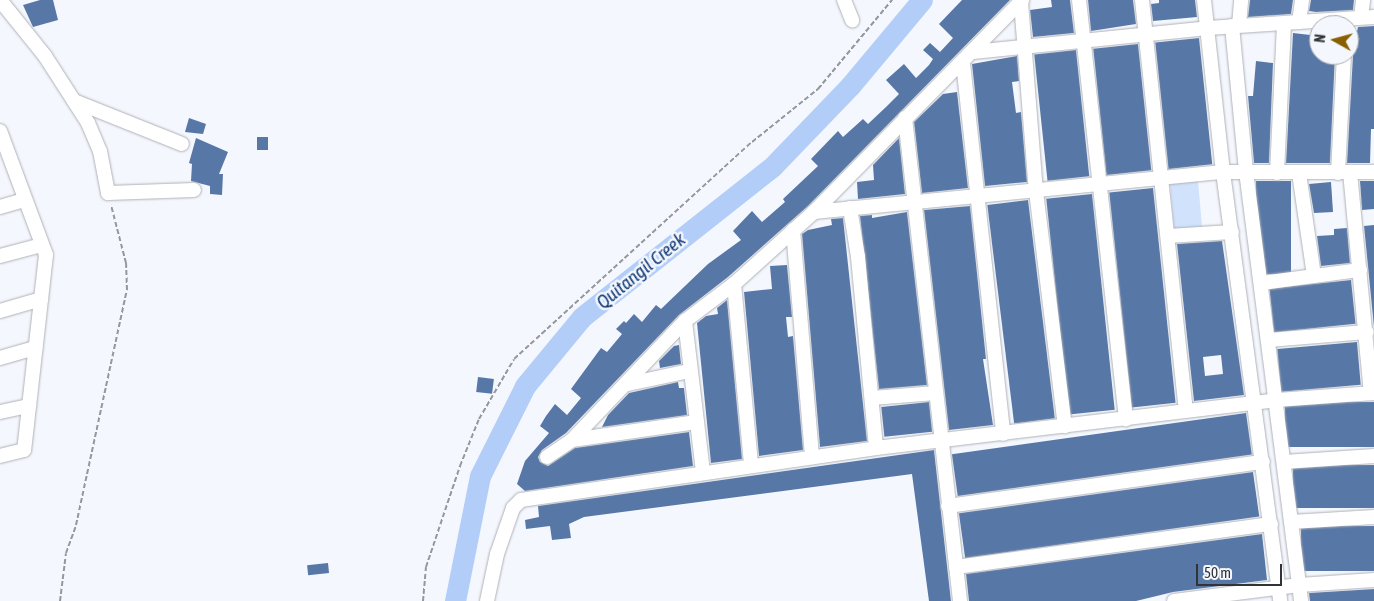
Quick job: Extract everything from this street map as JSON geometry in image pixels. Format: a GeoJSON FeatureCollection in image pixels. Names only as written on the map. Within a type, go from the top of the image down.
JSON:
{"type":"FeatureCollection","features":[{"type":"Feature","properties":{"kind":"street"},"geometry":{"type":"LineString","coordinates":[[0,0],[45,56],[74,101],[100,151],[108,193],[194,190]]}},
{"type":"Feature","properties":{"kind":"street"},"geometry":{"type":"LineString","coordinates":[[844,0],[852,20]]}},
{"type":"Feature","properties":{"kind":"street"},"geometry":{"type":"LineString","coordinates":[[1079,0],[1126,419]]}},
{"type":"Feature","properties":{"kind":"street"},"geometry":{"type":"LineString","coordinates":[[1142,0],[1186,411]]}},
{"type":"Feature","properties":{"kind":"street"},"geometry":{"type":"LineString","coordinates":[[1204,0],[1224,172],[1256,403],[1280,601]]}},
{"type":"Feature","properties":{"kind":"street"},"geometry":{"type":"LineString","coordinates":[[1241,0],[1235,26],[1246,171],[1262,283],[1301,601]]}},
{"type":"Feature","properties":{"kind":"street"},"geometry":{"type":"LineString","coordinates":[[1299,22],[1302,0]]}},
{"type":"Feature","properties":{"kind":"street"},"geometry":{"type":"LineString","coordinates":[[1363,0],[1368,17]]}},
{"type":"Feature","properties":{"kind":"street"},"geometry":{"type":"LineString","coordinates":[[1022,1],[1036,191],[1066,426]]}},
{"type":"Feature","properties":{"kind":"street"},"geometry":{"type":"LineString","coordinates":[[547,456],[572,440],[628,384],[685,321],[734,284],[814,212],[963,63],[1022,1]]}},
{"type":"Feature","properties":{"kind":"street"},"geometry":{"type":"LineString","coordinates":[[973,52],[1208,28],[1309,22]]}},
{"type":"Feature","properties":{"kind":"street"},"geometry":{"type":"LineString","coordinates":[[1277,173],[1284,23]]}},
{"type":"Feature","properties":{"kind":"street"},"geometry":{"type":"LineString","coordinates":[[963,63],[976,196],[1004,434]]}},
{"type":"Feature","properties":{"kind":"street"},"geometry":{"type":"LineString","coordinates":[[487,601],[497,554],[513,508],[521,500],[587,492],[751,464],[876,448],[941,442],[1276,400],[1372,393],[1360,270],[1344,172],[1344,65]]}},
{"type":"Feature","properties":{"kind":"street"},"geometry":{"type":"LineString","coordinates":[[74,101],[182,144]]}},
{"type":"Feature","properties":{"kind":"street"},"geometry":{"type":"LineString","coordinates":[[906,118],[960,601]]}},
{"type":"Feature","properties":{"kind":"street"},"geometry":{"type":"LineString","coordinates":[[0,131],[4,155],[25,200],[46,256],[24,450],[0,456]]}},
{"type":"Feature","properties":{"kind":"street"},"geometry":{"type":"LineString","coordinates":[[814,212],[1162,180],[1224,172],[1374,172]]}},
{"type":"Feature","properties":{"kind":"street"},"geometry":{"type":"LineString","coordinates":[[1299,173],[1314,276]]}},
{"type":"Feature","properties":{"kind":"street"},"geometry":{"type":"LineString","coordinates":[[0,207],[25,200]]}},
{"type":"Feature","properties":{"kind":"street"},"geometry":{"type":"LineString","coordinates":[[850,208],[876,448]]}},
{"type":"Feature","properties":{"kind":"street"},"geometry":{"type":"LineString","coordinates":[[793,230],[812,457]]}},
{"type":"Feature","properties":{"kind":"street"},"geometry":{"type":"LineString","coordinates":[[1168,236],[1232,232]]}},
{"type":"Feature","properties":{"kind":"street"},"geometry":{"type":"LineString","coordinates":[[0,256],[42,245]]}},
{"type":"Feature","properties":{"kind":"street"},"geometry":{"type":"LineString","coordinates":[[1262,283],[1360,270]]}},
{"type":"Feature","properties":{"kind":"street"},"geometry":{"type":"LineString","coordinates":[[734,284],[751,464]]}},
{"type":"Feature","properties":{"kind":"street"},"geometry":{"type":"LineString","coordinates":[[0,311],[41,299]]}},
{"type":"Feature","properties":{"kind":"street"},"geometry":{"type":"LineString","coordinates":[[685,321],[689,371],[702,472]]}},
{"type":"Feature","properties":{"kind":"street"},"geometry":{"type":"LineString","coordinates":[[1269,340],[1367,332]]}},
{"type":"Feature","properties":{"kind":"street"},"geometry":{"type":"LineString","coordinates":[[0,358],[36,348]]}},
{"type":"Feature","properties":{"kind":"street"},"geometry":{"type":"LineString","coordinates":[[628,384],[689,371]]}},
{"type":"Feature","properties":{"kind":"street"},"geometry":{"type":"LineString","coordinates":[[872,398],[936,394]]}},
{"type":"Feature","properties":{"kind":"street"},"geometry":{"type":"LineString","coordinates":[[0,412],[29,406]]}},
{"type":"Feature","properties":{"kind":"street"},"geometry":{"type":"LineString","coordinates":[[572,440],[697,422]]}},
{"type":"Feature","properties":{"kind":"street"},"geometry":{"type":"LineString","coordinates":[[1284,462],[1374,456]]}},
{"type":"Feature","properties":{"kind":"street"},"geometry":{"type":"LineString","coordinates":[[948,506],[1263,462]]}},
{"type":"Feature","properties":{"kind":"street"},"geometry":{"type":"LineString","coordinates":[[1292,522],[1374,517]]}},
{"type":"Feature","properties":{"kind":"street"},"geometry":{"type":"LineString","coordinates":[[956,567],[1271,524]]}},
{"type":"Feature","properties":{"kind":"street"},"geometry":{"type":"LineString","coordinates":[[1174,601],[1201,599],[1299,584],[1374,580]]}},
{"type":"Feature","properties":{"kind":"path"},"geometry":{"type":"LineString","coordinates":[[423,601],[426,567],[457,474],[479,419],[514,359],[752,142],[818,88],[892,0]]}},
{"type":"Feature","properties":{"kind":"path"},"geometry":{"type":"LineString","coordinates":[[60,601],[66,553],[76,525],[127,290],[126,263],[108,193]]}},
{"type":"Feature","properties":{"kind":"shaded area"},"geometry":{"type":"Polygon","coordinates":[[[1198,181],[1202,229],[1174,231],[1170,183],[1198,181]]]}},
{"type":"Feature","properties":{"kind":"building"},"geometry":{"type":"Polygon","coordinates":[[[40,0],[53,0],[58,20],[33,27],[23,5],[40,0]]]}},
{"type":"Feature","properties":{"kind":"building"},"geometry":{"type":"Polygon","coordinates":[[[962,0],[1010,0],[808,206],[728,277],[679,315],[566,433],[542,450],[538,457],[540,462],[548,466],[575,448],[689,432],[693,466],[525,491],[517,484],[525,461],[549,433],[540,426],[546,416],[555,404],[567,415],[581,398],[571,389],[601,348],[607,352],[622,334],[616,329],[624,321],[626,323],[634,314],[642,322],[656,305],[661,309],[708,264],[741,240],[733,231],[752,211],[762,222],[785,202],[783,199],[818,166],[811,159],[838,131],[843,137],[863,119],[868,124],[886,107],[899,94],[886,80],[904,64],[916,78],[929,65],[933,59],[923,50],[930,43],[940,52],[953,38],[939,24],[962,0]]]}},
{"type":"Feature","properties":{"kind":"building"},"geometry":{"type":"Polygon","coordinates":[[[1051,0],[1070,0],[1074,33],[1033,37],[1030,10],[1052,7],[1051,0]]]}},
{"type":"Feature","properties":{"kind":"building"},"geometry":{"type":"Polygon","coordinates":[[[1088,0],[1133,0],[1136,24],[1091,31],[1088,0]]]}},
{"type":"Feature","properties":{"kind":"building"},"geometry":{"type":"Polygon","coordinates":[[[1159,0],[1195,0],[1197,17],[1153,21],[1151,4],[1159,3],[1159,0]]]}},
{"type":"Feature","properties":{"kind":"building"},"geometry":{"type":"Polygon","coordinates":[[[1250,0],[1293,0],[1291,14],[1248,17],[1250,0]]]}},
{"type":"Feature","properties":{"kind":"building"},"geometry":{"type":"Polygon","coordinates":[[[1311,0],[1354,0],[1353,10],[1309,11],[1311,0]]]}},
{"type":"Feature","properties":{"kind":"building"},"geometry":{"type":"Polygon","coordinates":[[[1374,26],[1374,129],[1371,129],[1370,163],[1347,163],[1352,65],[1359,65],[1359,27],[1374,26]]]}},
{"type":"Feature","properties":{"kind":"building"},"geometry":{"type":"Polygon","coordinates":[[[1293,33],[1309,35],[1309,65],[1335,65],[1330,163],[1286,163],[1293,33]]]}},
{"type":"Feature","properties":{"kind":"building"},"geometry":{"type":"Polygon","coordinates":[[[1199,38],[1212,164],[1169,169],[1155,43],[1199,38]]]}},
{"type":"Feature","properties":{"kind":"building"},"geometry":{"type":"Polygon","coordinates":[[[1138,44],[1151,170],[1107,175],[1093,49],[1138,44]]]}},
{"type":"Feature","properties":{"kind":"building"},"geometry":{"type":"Polygon","coordinates":[[[1076,50],[1089,176],[1048,181],[1034,54],[1076,50]]]}},
{"type":"Feature","properties":{"kind":"building"},"geometry":{"type":"Polygon","coordinates":[[[1017,56],[1019,81],[1012,82],[1016,113],[1021,112],[1027,182],[985,186],[972,64],[1017,56]]]}},
{"type":"Feature","properties":{"kind":"building"},"geometry":{"type":"Polygon","coordinates":[[[1256,61],[1273,63],[1269,163],[1254,163],[1248,96],[1253,96],[1256,61]]]}},
{"type":"Feature","properties":{"kind":"building"},"geometry":{"type":"Polygon","coordinates":[[[957,92],[968,188],[922,193],[914,122],[943,94],[957,92]]]}},
{"type":"Feature","properties":{"kind":"building"},"geometry":{"type":"Polygon","coordinates":[[[189,118],[206,124],[203,134],[185,132],[189,118]]]}},
{"type":"Feature","properties":{"kind":"building"},"geometry":{"type":"Polygon","coordinates":[[[257,137],[268,137],[268,150],[257,150],[257,137]]]}},
{"type":"Feature","properties":{"kind":"building"},"geometry":{"type":"Polygon","coordinates":[[[196,138],[228,152],[219,174],[223,174],[222,195],[210,194],[210,186],[191,181],[192,164],[189,163],[196,138]]]}},
{"type":"Feature","properties":{"kind":"building"},"geometry":{"type":"Polygon","coordinates":[[[899,138],[905,194],[858,199],[857,182],[874,180],[873,165],[899,138]]]}},
{"type":"Feature","properties":{"kind":"building"},"geometry":{"type":"Polygon","coordinates":[[[1256,181],[1291,181],[1291,274],[1256,274],[1256,181]]]}},
{"type":"Feature","properties":{"kind":"building"},"geometry":{"type":"Polygon","coordinates":[[[1360,181],[1374,181],[1374,209],[1362,210],[1360,181]]]}},
{"type":"Feature","properties":{"kind":"building"},"geometry":{"type":"Polygon","coordinates":[[[1331,182],[1333,212],[1314,213],[1309,184],[1331,182]]]}},
{"type":"Feature","properties":{"kind":"building"},"geometry":{"type":"Polygon","coordinates":[[[1153,188],[1176,403],[1132,407],[1109,193],[1153,188]]]}},
{"type":"Feature","properties":{"kind":"building"},"geometry":{"type":"Polygon","coordinates":[[[1092,194],[1115,410],[1069,415],[1046,199],[1092,194]]]}},
{"type":"Feature","properties":{"kind":"building"},"geometry":{"type":"Polygon","coordinates":[[[1028,200],[1055,418],[1014,423],[987,205],[1028,200]]]}},
{"type":"Feature","properties":{"kind":"building"},"geometry":{"type":"Polygon","coordinates":[[[970,206],[986,359],[983,359],[993,425],[949,430],[924,210],[970,206]]]}},
{"type":"Feature","properties":{"kind":"building"},"geometry":{"type":"Polygon","coordinates":[[[907,212],[927,385],[879,389],[860,216],[872,215],[872,218],[907,212]]]}},
{"type":"Feature","properties":{"kind":"building"},"geometry":{"type":"Polygon","coordinates":[[[843,218],[867,441],[820,447],[802,234],[808,230],[832,225],[831,219],[843,218]]]}},
{"type":"Feature","properties":{"kind":"building"},"geometry":{"type":"Polygon","coordinates":[[[1374,225],[1374,327],[1364,226],[1374,225]]]}},
{"type":"Feature","properties":{"kind":"building"},"geometry":{"type":"Polygon","coordinates":[[[1347,228],[1350,263],[1321,266],[1317,236],[1334,235],[1334,229],[1347,228]]]}},
{"type":"Feature","properties":{"kind":"building"},"geometry":{"type":"Polygon","coordinates":[[[1222,241],[1244,395],[1194,401],[1177,244],[1222,241]],[[1221,355],[1203,357],[1205,376],[1223,374],[1221,355]]]}},
{"type":"Feature","properties":{"kind":"building"},"geometry":{"type":"Polygon","coordinates":[[[787,265],[792,317],[786,317],[788,337],[793,336],[803,450],[759,456],[744,292],[772,289],[770,266],[787,265]]]}},
{"type":"Feature","properties":{"kind":"building"},"geometry":{"type":"Polygon","coordinates":[[[1351,280],[1356,324],[1274,332],[1269,289],[1351,280]]]}},
{"type":"Feature","properties":{"kind":"building"},"geometry":{"type":"Polygon","coordinates":[[[727,300],[742,459],[711,463],[697,323],[706,316],[718,314],[717,308],[727,300]]]}},
{"type":"Feature","properties":{"kind":"building"},"geometry":{"type":"Polygon","coordinates":[[[1357,342],[1361,385],[1281,392],[1277,349],[1357,342]]]}},
{"type":"Feature","properties":{"kind":"building"},"geometry":{"type":"Polygon","coordinates":[[[679,345],[681,364],[660,368],[659,361],[674,346],[679,345]]]}},
{"type":"Feature","properties":{"kind":"building"},"geometry":{"type":"Polygon","coordinates":[[[478,377],[494,379],[492,394],[476,392],[478,377]]]}},
{"type":"Feature","properties":{"kind":"building"},"geometry":{"type":"Polygon","coordinates":[[[678,382],[679,388],[684,388],[687,415],[602,427],[608,415],[629,393],[678,382]]]}},
{"type":"Feature","properties":{"kind":"building"},"geometry":{"type":"Polygon","coordinates":[[[929,402],[932,432],[884,437],[881,407],[929,402]]]}},
{"type":"Feature","properties":{"kind":"building"},"geometry":{"type":"Polygon","coordinates":[[[1285,402],[1374,402],[1374,447],[1285,447],[1285,402]]]}},
{"type":"Feature","properties":{"kind":"building"},"geometry":{"type":"Polygon","coordinates":[[[1246,413],[1252,455],[958,496],[952,454],[1246,413]]]}},
{"type":"Feature","properties":{"kind":"building"},"geometry":{"type":"Polygon","coordinates":[[[934,450],[951,601],[929,601],[912,474],[584,517],[569,524],[571,538],[552,540],[550,526],[526,529],[525,520],[539,517],[538,506],[934,450]]]}},
{"type":"Feature","properties":{"kind":"building"},"geometry":{"type":"Polygon","coordinates":[[[1293,465],[1374,465],[1374,508],[1293,508],[1293,465]]]}},
{"type":"Feature","properties":{"kind":"building"},"geometry":{"type":"Polygon","coordinates":[[[1253,472],[1259,517],[965,558],[959,513],[1253,472]]]}},
{"type":"Feature","properties":{"kind":"building"},"geometry":{"type":"Polygon","coordinates":[[[1301,526],[1374,526],[1374,571],[1301,571],[1301,526]]]}},
{"type":"Feature","properties":{"kind":"building"},"geometry":{"type":"Polygon","coordinates":[[[1262,534],[1267,580],[1173,592],[1136,601],[969,601],[966,574],[1262,534]]]}},
{"type":"Feature","properties":{"kind":"building"},"geometry":{"type":"Polygon","coordinates":[[[328,563],[329,573],[308,575],[307,565],[328,563]]]}},
{"type":"Feature","properties":{"kind":"building"},"geometry":{"type":"Polygon","coordinates":[[[1374,589],[1374,601],[1310,601],[1309,593],[1374,589]]]}},
{"type":"Feature","properties":{"kind":"waterway","name":"Quitangil Creek"},"geometry":{"type":"LineString","coordinates":[[455,601],[480,476],[525,386],[582,317],[773,166],[850,86],[922,0]]}}]}
